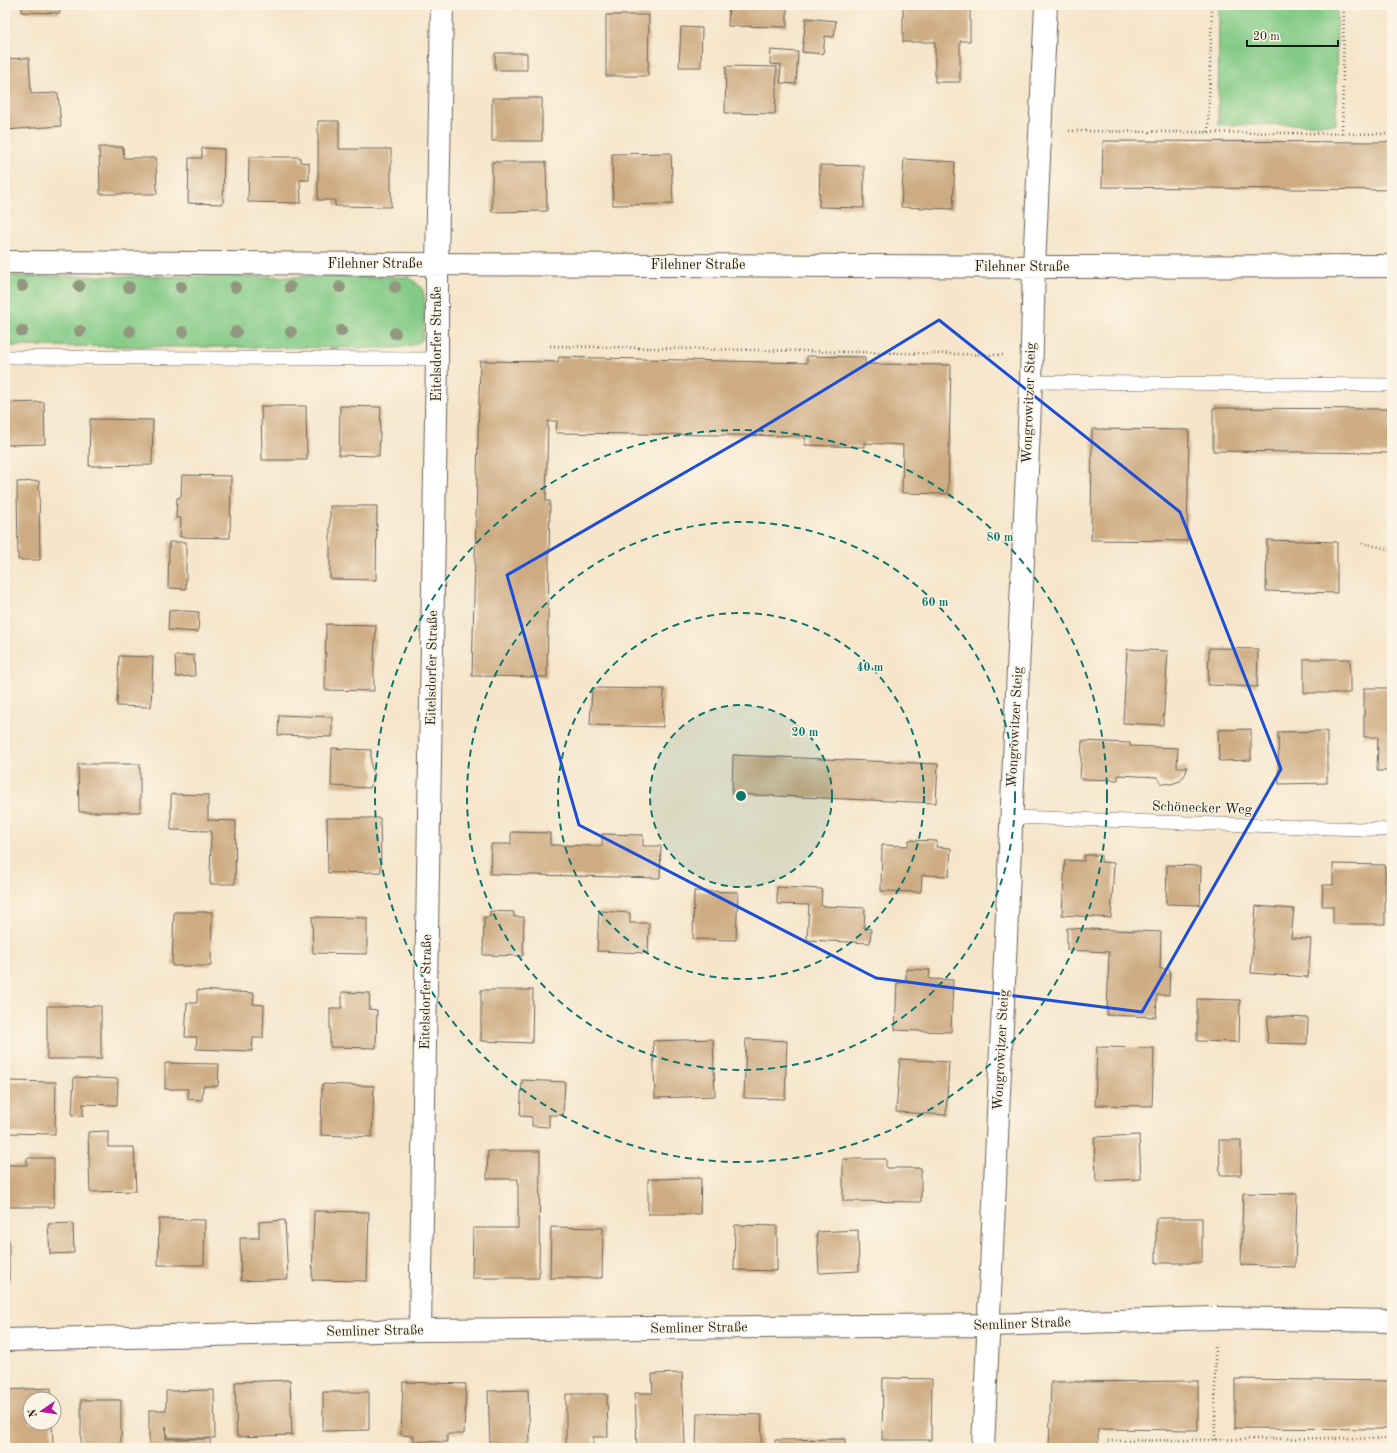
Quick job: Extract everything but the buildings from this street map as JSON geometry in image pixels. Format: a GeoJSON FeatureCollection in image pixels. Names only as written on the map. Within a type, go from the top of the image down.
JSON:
{"type":"FeatureCollection","features":[{"type":"Feature","properties":{"kind":"street","name":"Eitelsdorfer Straße"},"geometry":{"type":"LineString","coordinates":[[420,1330],[442,5]]}},
{"type":"Feature","properties":{"kind":"street","name":"Wongrowitzer Steig"},"geometry":{"type":"LineString","coordinates":[[983,1448],[1031,382],[1034,267],[1046,5]]}},
{"type":"Feature","properties":{"kind":"street","name":"Filehner Straße"},"geometry":{"type":"LineString","coordinates":[[5,262],[1034,267],[1392,266]]}},
{"type":"Feature","properties":{"kind":"street","name":"Semliner Straße"},"geometry":{"type":"LineString","coordinates":[[5,1340],[420,1330],[988,1325],[1214,1318],[1392,1321]]}},
{"type":"Feature","properties":{"kind":"lane"},"geometry":{"type":"LineString","coordinates":[[5,357],[437,359]]}},
{"type":"Feature","properties":{"kind":"lane"},"geometry":{"type":"LineString","coordinates":[[1031,382],[1392,385]]}},
{"type":"Feature","properties":{"kind":"lane","name":"Schönecker Weg"},"geometry":{"type":"LineString","coordinates":[[1011,817],[1392,830]]}},
{"type":"Feature","properties":{"kind":"path"},"geometry":{"type":"LineString","coordinates":[[1208,132],[1212,5]]}},
{"type":"Feature","properties":{"kind":"path"},"geometry":{"type":"LineString","coordinates":[[1342,133],[1344,5]]}},
{"type":"Feature","properties":{"kind":"path"},"geometry":{"type":"LineString","coordinates":[[1069,131],[1392,134]]}},
{"type":"Feature","properties":{"kind":"path"},"geometry":{"type":"LineString","coordinates":[[550,346],[1004,356]]}},
{"type":"Feature","properties":{"kind":"path"},"geometry":{"type":"LineString","coordinates":[[1362,543],[1392,550]]}},
{"type":"Feature","properties":{"kind":"path"},"geometry":{"type":"LineString","coordinates":[[1215,1346],[1215,1440]]}},
{"type":"Feature","properties":{"kind":"path"},"geometry":{"type":"LineString","coordinates":[[1336,1438],[1336,1448]]}},
{"type":"Feature","properties":{"kind":"path"},"geometry":{"type":"LineString","coordinates":[[1107,1448],[1107,1441],[1336,1438],[1392,1439]]}},
{"type":"Feature","properties":{"kind":"highlighted area"},"geometry":{"type":"Polygon","coordinates":[[[939,320],[1180,512],[1281,769],[1142,1012],[876,978],[579,825],[507,575],[750,435],[939,320]]]}},
{"type":"Feature","properties":{"kind":"green space"},"geometry":{"type":"Polygon","coordinates":[[[1219,5],[1337,5],[1336,124],[1218,125],[1219,5]]]}},
{"type":"Feature","properties":{"kind":"green space"},"geometry":{"type":"Polygon","coordinates":[[[5,276],[410,277],[424,293],[425,314],[423,335],[422,340],[415,344],[393,348],[5,346],[5,276]]]}}]}
